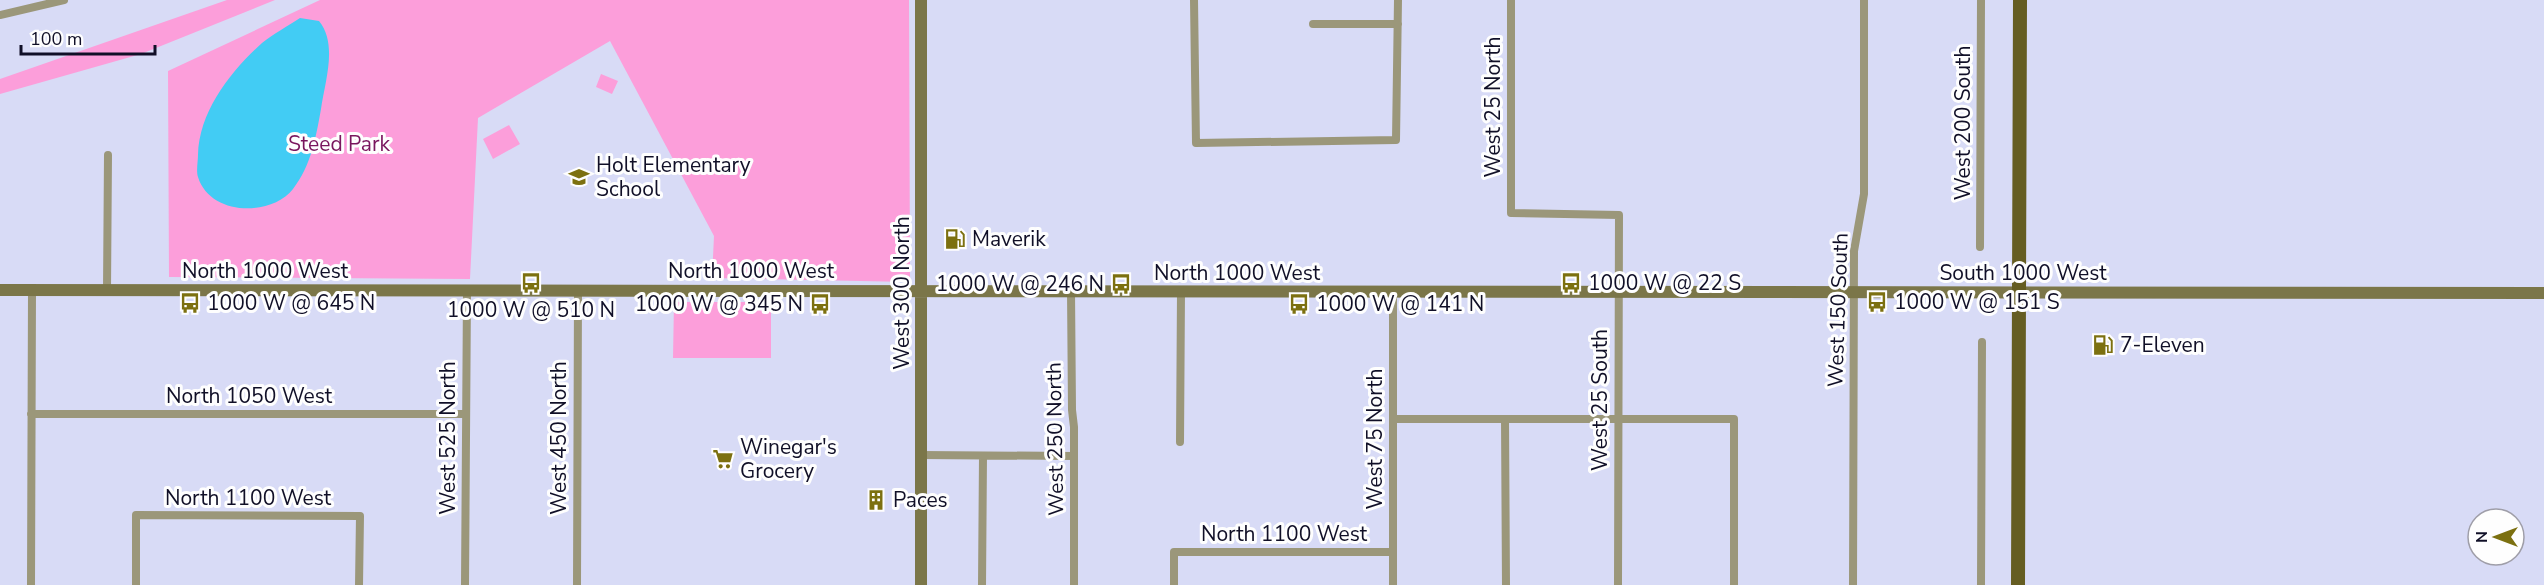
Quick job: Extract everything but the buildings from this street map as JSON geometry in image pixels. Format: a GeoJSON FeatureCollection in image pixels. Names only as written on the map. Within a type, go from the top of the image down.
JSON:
{"type":"FeatureCollection","features":[{"type":"Feature","properties":{"kind":"main road","name":"West 300 North"},"geometry":{"type":"LineString","coordinates":[[921,0],[921,585]]}},
{"type":"Feature","properties":{"kind":"main road"},"geometry":{"type":"LineString","coordinates":[[2018,585],[2020,0]]}},
{"type":"Feature","properties":{"kind":"main road","name":"North 1000 West"},"geometry":{"type":"LineString","coordinates":[[0,291],[1501,292]]}},
{"type":"Feature","properties":{"kind":"main road","name":"South 1000 West"},"geometry":{"type":"LineString","coordinates":[[1501,292],[2544,293]]}},
{"type":"Feature","properties":{"kind":"street"},"geometry":{"type":"LineString","coordinates":[[0,15],[37,3],[64,0]]}},
{"type":"Feature","properties":{"kind":"street"},"geometry":{"type":"LineString","coordinates":[[1194,0],[1196,142],[1396,140],[1398,0]]}},
{"type":"Feature","properties":{"kind":"street","name":"West 25 North"},"geometry":{"type":"LineString","coordinates":[[1511,0],[1511,213],[1619,215]]}},
{"type":"Feature","properties":{"kind":"street","name":"West 150 South"},"geometry":{"type":"LineString","coordinates":[[1853,585],[1854,251],[1864,194],[1864,0]]}},
{"type":"Feature","properties":{"kind":"street","name":"West 200 South"},"geometry":{"type":"LineString","coordinates":[[1980,247],[1981,0]]}},
{"type":"Feature","properties":{"kind":"street"},"geometry":{"type":"LineString","coordinates":[[1314,24],[1398,24]]}},
{"type":"Feature","properties":{"kind":"street"},"geometry":{"type":"LineString","coordinates":[[107,291],[108,155]]}},
{"type":"Feature","properties":{"kind":"street","name":"West 25 South"},"geometry":{"type":"LineString","coordinates":[[1618,585],[1619,215]]}},
{"type":"Feature","properties":{"kind":"street"},"geometry":{"type":"LineString","coordinates":[[31,585],[32,291]]}},
{"type":"Feature","properties":{"kind":"street","name":"West 525 North"},"geometry":{"type":"LineString","coordinates":[[465,585],[466,291]]}},
{"type":"Feature","properties":{"kind":"street","name":"West 450 North"},"geometry":{"type":"LineString","coordinates":[[577,585],[578,291]]}},
{"type":"Feature","properties":{"kind":"street","name":"West 250 North"},"geometry":{"type":"LineString","coordinates":[[1071,291],[1074,585]]}},
{"type":"Feature","properties":{"kind":"street"},"geometry":{"type":"LineString","coordinates":[[1180,292],[1180,442]]}},
{"type":"Feature","properties":{"kind":"street","name":"West 75 North"},"geometry":{"type":"LineString","coordinates":[[1393,293],[1393,585]]}},
{"type":"Feature","properties":{"kind":"street"},"geometry":{"type":"LineString","coordinates":[[1981,585],[1982,342]]}},
{"type":"Feature","properties":{"kind":"street","name":"North 1050 West"},"geometry":{"type":"LineString","coordinates":[[31,414],[466,414]]}},
{"type":"Feature","properties":{"kind":"street"},"geometry":{"type":"LineString","coordinates":[[1393,419],[1734,419],[1734,585]]}},
{"type":"Feature","properties":{"kind":"street"},"geometry":{"type":"LineString","coordinates":[[1505,419],[1506,585]]}},
{"type":"Feature","properties":{"kind":"street"},"geometry":{"type":"LineString","coordinates":[[921,455],[1074,456]]}},
{"type":"Feature","properties":{"kind":"street"},"geometry":{"type":"LineString","coordinates":[[982,585],[983,456]]}},
{"type":"Feature","properties":{"kind":"street","name":"North 1100 West"},"geometry":{"type":"LineString","coordinates":[[136,585],[136,515],[360,516],[360,585]]}},
{"type":"Feature","properties":{"kind":"street","name":"North 1100 West"},"geometry":{"type":"LineString","coordinates":[[1174,585],[1174,552],[1393,552]]}},
{"type":"Feature","properties":{"kind":"green space"},"geometry":{"type":"Polygon","coordinates":[[[227,0],[275,0],[141,54],[0,94],[0,79],[227,0]]]}},
{"type":"Feature","properties":{"kind":"green space","name":"Steed Park"},"geometry":{"type":"Polygon","coordinates":[[[320,0],[909,0],[910,282],[712,278],[714,236],[610,41],[478,118],[470,279],[169,277],[168,71],[320,0]]]}},
{"type":"Feature","properties":{"kind":"green space"},"geometry":{"type":"Polygon","coordinates":[[[601,74],[618,81],[612,94],[596,87],[601,74]]]}},
{"type":"Feature","properties":{"kind":"green space"},"geometry":{"type":"Polygon","coordinates":[[[509,125],[520,144],[493,159],[483,139],[509,125]]]}},
{"type":"Feature","properties":{"kind":"green space"},"geometry":{"type":"Polygon","coordinates":[[[674,302],[771,302],[771,358],[673,358],[674,302]]]}},
{"type":"Feature","properties":{"kind":"water"},"geometry":{"type":"Polygon","coordinates":[[[300,18],[319,21],[325,30],[329,52],[315,141],[308,161],[293,189],[283,198],[256,208],[228,205],[215,199],[205,190],[198,177],[200,139],[204,123],[219,93],[239,66],[262,43],[300,18]]]}},
{"type":"Feature","properties":{"kind":"place","name":"Holt Elementary School"},"geometry":{"type":"Point","coordinates":[579,177]}},
{"type":"Feature","properties":{"kind":"place","name":"Maverik"},"geometry":{"type":"Point","coordinates":[955,239]}},
{"type":"Feature","properties":{"kind":"place","name":"1000 W @ 510 N"},"geometry":{"type":"Point","coordinates":[531,283]}},
{"type":"Feature","properties":{"kind":"place","name":"1000 W @ 22 S"},"geometry":{"type":"Point","coordinates":[1571,283]}},
{"type":"Feature","properties":{"kind":"place","name":"1000 W @ 246 N"},"geometry":{"type":"Point","coordinates":[1121,284]}},
{"type":"Feature","properties":{"kind":"place","name":"1000 W @ 151 S"},"geometry":{"type":"Point","coordinates":[1877,302]}},
{"type":"Feature","properties":{"kind":"place","name":"1000 W @ 645 N"},"geometry":{"type":"Point","coordinates":[190,303]}},
{"type":"Feature","properties":{"kind":"place","name":"1000 W @ 345 N"},"geometry":{"type":"Point","coordinates":[820,304]}},
{"type":"Feature","properties":{"kind":"place","name":"1000 W @ 141 N"},"geometry":{"type":"Point","coordinates":[1299,304]}},
{"type":"Feature","properties":{"kind":"place","name":"7-Eleven"},"geometry":{"type":"Point","coordinates":[2103,345]}},
{"type":"Feature","properties":{"kind":"place","name":"Winegar's Grocery"},"geometry":{"type":"Point","coordinates":[723,459]}},
{"type":"Feature","properties":{"kind":"place","name":"Paces"},"geometry":{"type":"Point","coordinates":[876,500]}}]}
